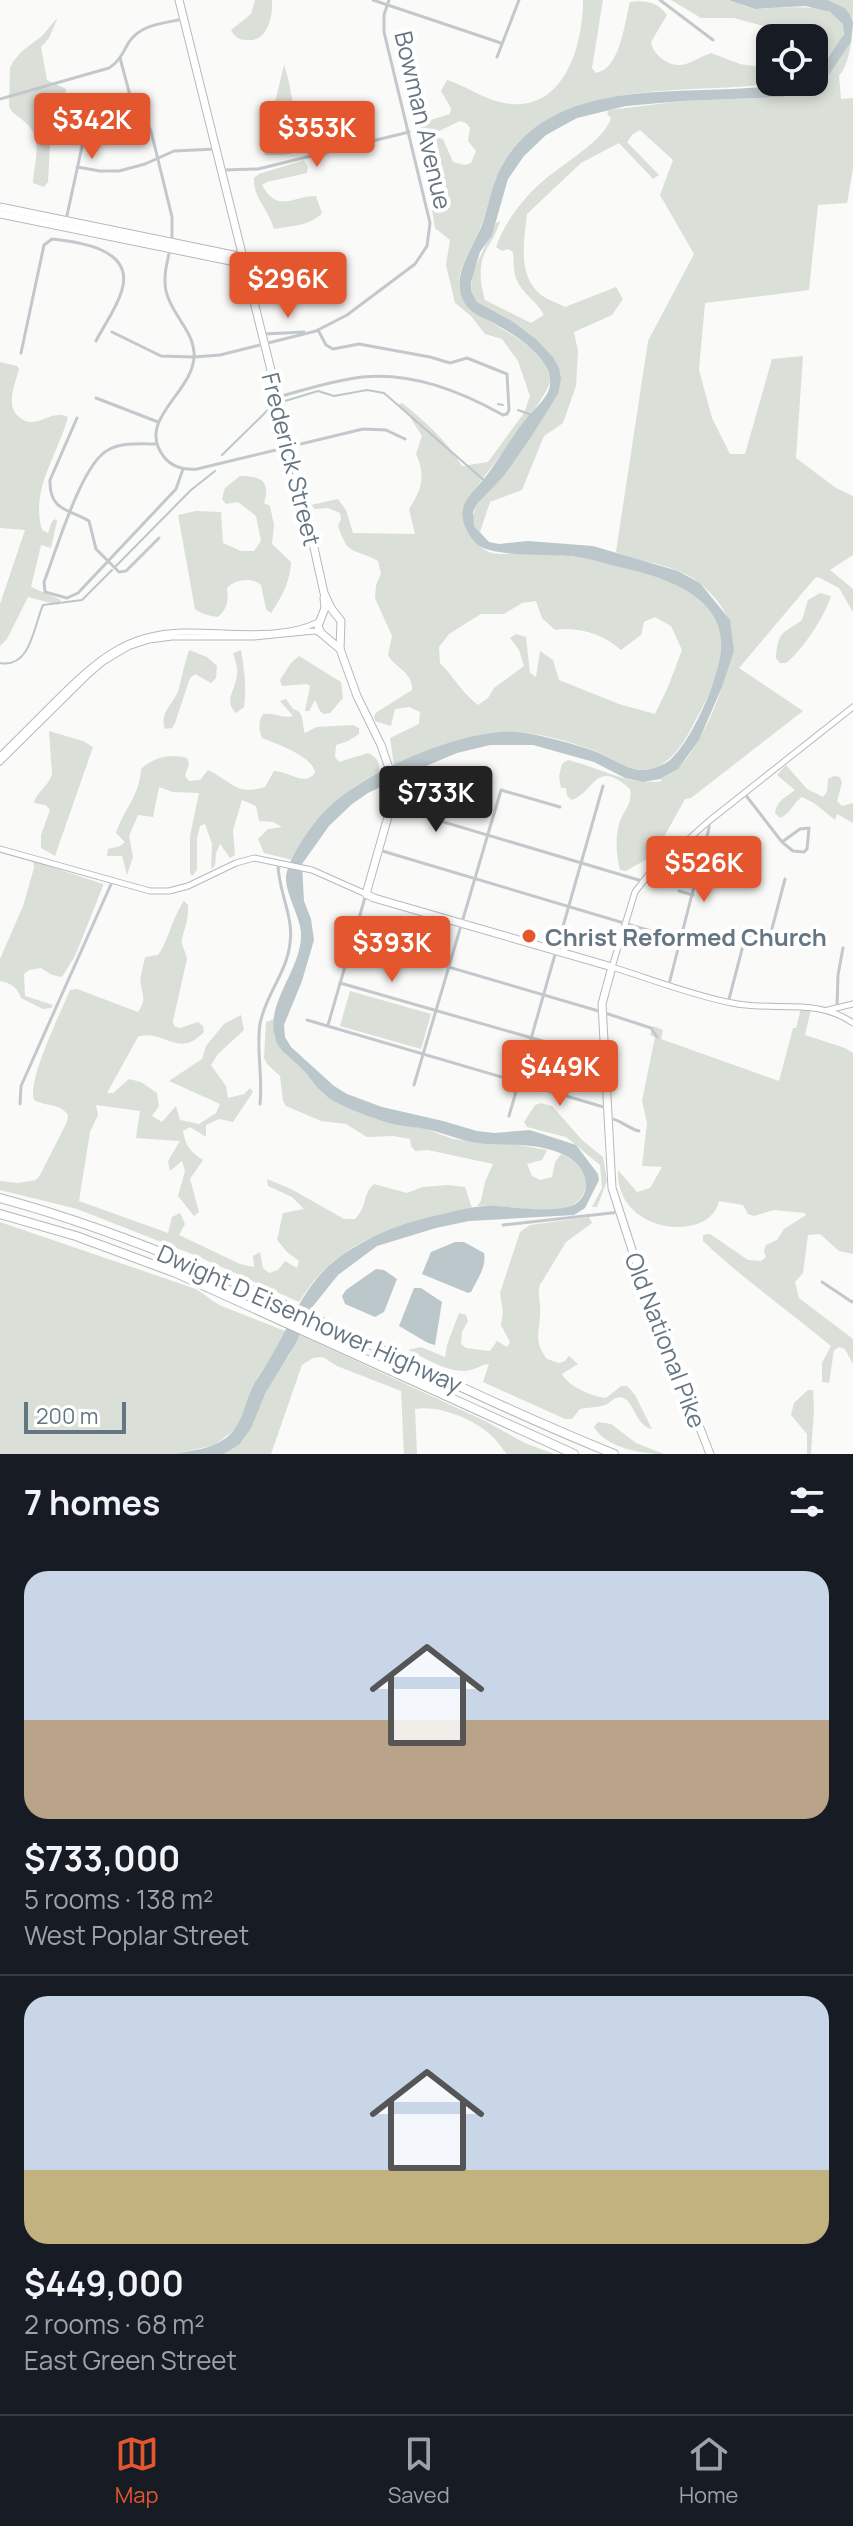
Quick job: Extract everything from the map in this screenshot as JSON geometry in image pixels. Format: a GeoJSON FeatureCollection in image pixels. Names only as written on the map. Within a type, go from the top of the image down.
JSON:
{"type":"FeatureCollection","features":[{"type":"Feature","properties":{"kind":"highway","name":"Dwight D Eisenhower Highway"},"geometry":{"type":"LineString","coordinates":[[0,1198],[79,1220],[144,1244],[614,1454]]}},
{"type":"Feature","properties":{"kind":"highway","name":"Dwight D Eisenhower Highway"},"geometry":{"type":"LineString","coordinates":[[0,1214],[76,1236],[151,1263],[574,1454]]}},
{"type":"Feature","properties":{"kind":"main road","name":"Frederick Street"},"geometry":{"type":"LineString","coordinates":[[179,0],[324,593],[325,608],[320,619]]}},
{"type":"Feature","properties":{"kind":"main road"},"geometry":{"type":"LineString","coordinates":[[0,207],[171,246],[223,253],[244,261]]}},
{"type":"Feature","properties":{"kind":"main road"},"geometry":{"type":"LineString","coordinates":[[0,214],[65,224]]}},
{"type":"Feature","properties":{"kind":"main road"},"geometry":{"type":"LineString","coordinates":[[171,246],[201,255],[244,261]]}},
{"type":"Feature","properties":{"kind":"main road"},"geometry":{"type":"LineString","coordinates":[[201,255],[203,252],[223,253]]}},
{"type":"Feature","properties":{"kind":"main road","name":"Frederick Street"},"geometry":{"type":"LineString","coordinates":[[324,593],[336,614]]}},
{"type":"Feature","properties":{"kind":"main road"},"geometry":{"type":"LineString","coordinates":[[0,756],[87,670],[125,643],[154,634],[290,630],[320,619],[329,612],[336,614],[341,621],[340,649],[394,783],[391,806],[366,894]]}},
{"type":"Feature","properties":{"kind":"main road"},"geometry":{"type":"LineString","coordinates":[[320,619],[323,634],[340,649]]}},
{"type":"Feature","properties":{"kind":"main road"},"geometry":{"type":"LineString","coordinates":[[0,762],[98,666],[137,644],[172,637],[253,637],[314,631],[334,635],[341,628]]}},
{"type":"Feature","properties":{"kind":"main road"},"geometry":{"type":"LineString","coordinates":[[612,967],[635,892],[642,881],[709,821],[853,707]]}},
{"type":"Feature","properties":{"kind":"main road"},"geometry":{"type":"LineString","coordinates":[[0,849],[141,890],[169,891],[188,886],[249,858],[261,859],[317,872],[374,898],[728,1003],[828,1010],[853,1023]]}},
{"type":"Feature","properties":{"kind":"main road","name":"Old National Pike"},"geometry":{"type":"LineString","coordinates":[[612,967],[602,1012],[611,1180],[624,1225],[710,1454]]}},
{"type":"Feature","properties":{"kind":"main road"},"geometry":{"type":"LineString","coordinates":[[828,1010],[853,1004]]}},
{"type":"Feature","properties":{"kind":"street"},"geometry":{"type":"LineString","coordinates":[[373,0],[388,2],[501,43]]}},
{"type":"Feature","properties":{"kind":"street"},"geometry":{"type":"LineString","coordinates":[[497,57],[519,0]]}},
{"type":"Feature","properties":{"kind":"street"},"geometry":{"type":"LineString","coordinates":[[660,0],[713,40]]}},
{"type":"Feature","properties":{"kind":"street","name":"Bowman Avenue"},"geometry":{"type":"LineString","coordinates":[[112,332],[161,356],[220,355],[317,330],[339,321],[415,264],[427,246],[429,213],[384,32],[388,2]]}},
{"type":"Feature","properties":{"kind":"street"},"geometry":{"type":"LineString","coordinates":[[0,99],[109,68],[140,31],[184,19]]}},
{"type":"Feature","properties":{"kind":"street"},"geometry":{"type":"LineString","coordinates":[[120,58],[135,114]]}},
{"type":"Feature","properties":{"kind":"street"},"geometry":{"type":"LineString","coordinates":[[65,224],[86,123],[91,115],[98,112],[135,114],[148,124],[158,158],[172,217],[165,281],[167,295],[190,336],[194,357],[185,386],[158,422],[157,444],[166,459],[183,468],[197,469],[363,429],[386,430],[405,439]]}},
{"type":"Feature","properties":{"kind":"street"},"geometry":{"type":"LineString","coordinates":[[222,170],[258,169],[409,132]]}},
{"type":"Feature","properties":{"kind":"street"},"geometry":{"type":"LineString","coordinates":[[77,167],[119,171],[180,150],[216,149]]}},
{"type":"Feature","properties":{"kind":"street"},"geometry":{"type":"LineString","coordinates":[[21,353],[44,245],[52,239],[104,250],[122,270],[122,290],[96,341]]}},
{"type":"Feature","properties":{"kind":"street"},"geometry":{"type":"LineString","coordinates":[[262,334],[317,330],[326,345],[333,349],[359,344],[450,363],[467,358],[507,374],[509,410],[503,415],[467,396],[399,377],[357,378],[277,397]]}},
{"type":"Feature","properties":{"kind":"street"},"geometry":{"type":"LineString","coordinates":[[96,398],[158,422]]}},
{"type":"Feature","properties":{"kind":"street"},"geometry":{"type":"LineString","coordinates":[[77,418],[49,484],[57,504],[89,521],[96,549],[119,572],[126,571],[159,538]]}},
{"type":"Feature","properties":{"kind":"street"},"geometry":{"type":"LineString","coordinates":[[157,444],[122,446],[105,451],[83,482],[44,582],[45,592],[62,598],[74,596],[176,489],[183,468]]}},
{"type":"Feature","properties":{"kind":"street"},"geometry":{"type":"LineString","coordinates":[[509,1116],[603,786]]}},
{"type":"Feature","properties":{"kind":"street"},"geometry":{"type":"LineString","coordinates":[[414,1085],[501,790],[560,807]]}},
{"type":"Feature","properties":{"kind":"street"},"geometry":{"type":"LineString","coordinates":[[744,793],[782,842],[793,851],[804,852],[807,849],[809,828],[800,829],[782,842]]}},
{"type":"Feature","properties":{"kind":"street"},"geometry":{"type":"LineString","coordinates":[[391,806],[642,881]]}},
{"type":"Feature","properties":{"kind":"street"},"geometry":{"type":"LineString","coordinates":[[669,984],[709,821]]}},
{"type":"Feature","properties":{"kind":"street"},"geometry":{"type":"LineString","coordinates":[[379,850],[681,940]]}},
{"type":"Feature","properties":{"kind":"street"},"geometry":{"type":"LineString","coordinates":[[260,1104],[260,1025],[264,1009],[282,974],[290,943],[290,925],[280,889],[280,864]]}},
{"type":"Feature","properties":{"kind":"street"},"geometry":{"type":"LineString","coordinates":[[728,1003],[746,934],[769,940],[785,879]]}},
{"type":"Feature","properties":{"kind":"street"},"geometry":{"type":"LineString","coordinates":[[20,1104],[21,1086],[112,882]]}},
{"type":"Feature","properties":{"kind":"street"},"geometry":{"type":"LineString","coordinates":[[679,891],[693,895]]}},
{"type":"Feature","properties":{"kind":"street"},"geometry":{"type":"LineString","coordinates":[[328,1026],[366,894]]}},
{"type":"Feature","properties":{"kind":"street"},"geometry":{"type":"LineString","coordinates":[[353,939],[602,1012],[651,1028],[657,1037]]}},
{"type":"Feature","properties":{"kind":"street"},"geometry":{"type":"LineString","coordinates":[[837,1007],[843,948]]}},
{"type":"Feature","properties":{"kind":"street"},"geometry":{"type":"LineString","coordinates":[[340,983],[605,1059]]}},
{"type":"Feature","properties":{"kind":"street"},"geometry":{"type":"LineString","coordinates":[[307,1020],[607,1108]]}},
{"type":"Feature","properties":{"kind":"street"},"geometry":{"type":"LineString","coordinates":[[608,1118],[639,1131]]}},
{"type":"Feature","properties":{"kind":"street"},"geometry":{"type":"LineString","coordinates":[[503,1225],[620,1212]]}},
{"type":"Feature","properties":{"kind":"street"},"geometry":{"type":"LineString","coordinates":[[822,1282],[853,1302]]}},
{"type":"Feature","properties":{"kind":"shaded area"},"geometry":{"type":"Polygon","coordinates":[[[255,0],[272,0],[268,27],[254,40],[239,39],[231,30],[251,14],[255,0]]]}},
{"type":"Feature","properties":{"kind":"shaded area"},"geometry":{"type":"Polygon","coordinates":[[[583,0],[603,0],[592,68],[596,73],[611,63],[616,54],[630,2],[651,3],[667,15],[651,42],[659,56],[669,63],[681,65],[711,53],[756,67],[756,86],[645,92],[599,100],[554,117],[533,130],[507,157],[461,271],[460,286],[470,305],[482,316],[537,354],[546,366],[550,381],[538,404],[462,510],[476,541],[492,553],[587,558],[651,575],[684,589],[711,611],[718,626],[721,644],[719,666],[686,738],[673,755],[657,767],[636,769],[566,741],[510,732],[465,739],[394,765],[390,738],[419,724],[420,712],[409,707],[395,709],[391,726],[375,721],[377,712],[412,690],[407,674],[388,655],[392,636],[375,598],[381,574],[378,561],[353,550],[345,542],[338,525],[340,513],[328,508],[315,509],[311,505],[338,499],[346,510],[353,533],[415,534],[409,509],[421,482],[416,454],[422,436],[398,405],[402,403],[427,424],[462,466],[488,462],[524,413],[530,396],[518,361],[502,339],[485,334],[471,316],[455,303],[446,265],[450,240],[435,228],[424,164],[436,162],[440,157],[437,144],[431,140],[437,137],[443,139],[453,162],[465,165],[471,163],[476,151],[468,141],[470,128],[460,121],[437,132],[417,135],[413,131],[414,125],[450,114],[451,108],[441,91],[447,80],[504,103],[525,104],[542,98],[566,73],[579,37],[583,0]],[[536,601],[522,603],[504,614],[481,614],[449,634],[439,647],[440,663],[478,705],[488,698],[494,688],[524,666],[519,650],[510,638],[516,634],[526,637],[530,673],[536,677],[540,651],[553,660],[559,680],[619,704],[655,714],[682,650],[671,626],[655,617],[644,622],[641,635],[621,650],[591,633],[573,629],[555,630],[542,618],[536,601]]]}},
{"type":"Feature","properties":{"kind":"shaded area"},"geometry":{"type":"Polygon","coordinates":[[[671,0],[726,0],[756,9],[816,9],[837,16],[844,30],[828,60],[828,24],[756,24],[734,18],[701,18],[671,0]]]}},
{"type":"Feature","properties":{"kind":"shaded area"},"geometry":{"type":"Polygon","coordinates":[[[728,0],[828,0],[849,13],[853,23],[851,42],[828,76],[828,58],[844,34],[843,24],[830,12],[805,6],[755,9],[728,0]]]}},
{"type":"Feature","properties":{"kind":"shaded area"},"geometry":{"type":"Polygon","coordinates":[[[828,0],[853,0],[850,51],[839,76],[841,99],[853,98],[853,169],[847,203],[818,205],[809,290],[705,303],[699,370],[712,418],[730,454],[745,454],[772,359],[803,356],[796,458],[836,488],[853,496],[853,555],[830,570],[853,589],[853,612],[839,588],[815,578],[739,668],[803,711],[691,798],[685,799],[654,855],[626,871],[620,870],[617,832],[629,802],[630,789],[619,780],[603,776],[572,800],[567,796],[566,788],[561,788],[559,776],[562,764],[568,760],[626,779],[662,781],[660,779],[676,770],[687,758],[709,721],[726,675],[730,654],[728,619],[702,585],[672,568],[616,552],[648,341],[694,254],[660,195],[673,160],[640,130],[627,142],[659,175],[653,179],[619,143],[581,163],[527,214],[525,268],[533,287],[541,295],[565,307],[616,287],[623,299],[612,315],[574,332],[578,351],[576,386],[563,423],[544,436],[522,490],[490,502],[480,532],[472,518],[477,504],[504,476],[558,394],[553,357],[512,321],[477,302],[471,291],[472,274],[496,223],[500,221],[482,262],[481,281],[485,300],[531,323],[544,315],[518,283],[513,252],[496,247],[509,220],[528,195],[601,135],[611,118],[607,114],[609,110],[682,101],[828,96],[828,73],[848,46],[849,13],[828,0]]]}},
{"type":"Feature","properties":{"kind":"shaded area"},"geometry":{"type":"Polygon","coordinates":[[[58,17],[49,38],[41,47],[47,80],[66,89],[60,99],[47,98],[43,103],[53,118],[48,182],[44,187],[33,183],[36,145],[33,131],[9,106],[10,68],[21,52],[42,36],[58,17]]]}},
{"type":"Feature","properties":{"kind":"shaded area"},"geometry":{"type":"Polygon","coordinates":[[[284,65],[302,151],[265,155],[264,148],[284,65]]]}},
{"type":"Feature","properties":{"kind":"shaded area"},"geometry":{"type":"Polygon","coordinates":[[[756,87],[756,96],[788,96],[626,106],[577,118],[546,135],[524,156],[508,179],[492,235],[480,252],[471,282],[471,291],[477,302],[512,321],[536,339],[553,357],[561,379],[558,394],[531,437],[504,476],[477,504],[473,512],[474,526],[489,542],[528,541],[593,546],[678,571],[700,583],[730,620],[734,651],[699,740],[678,769],[660,779],[643,782],[625,778],[594,762],[533,745],[490,745],[457,753],[407,774],[352,804],[329,826],[302,864],[304,901],[314,940],[284,1025],[285,1037],[291,1047],[334,1086],[382,1107],[477,1131],[530,1130],[576,1145],[598,1174],[599,1180],[585,1208],[574,1215],[469,1221],[377,1246],[338,1275],[310,1310],[296,1343],[266,1392],[251,1428],[240,1444],[224,1454],[174,1454],[214,1445],[231,1433],[239,1422],[255,1382],[314,1282],[324,1270],[353,1248],[396,1227],[470,1208],[562,1208],[578,1202],[583,1196],[586,1184],[582,1171],[574,1161],[559,1152],[473,1142],[370,1116],[325,1095],[283,1051],[275,1038],[273,1024],[279,998],[300,946],[301,932],[286,880],[293,857],[303,840],[332,804],[376,774],[427,750],[478,735],[521,732],[575,745],[625,766],[645,770],[670,760],[696,724],[716,675],[721,648],[713,615],[702,602],[689,592],[657,577],[578,557],[494,551],[477,544],[468,532],[463,518],[465,503],[544,398],[550,385],[546,366],[540,357],[514,335],[467,306],[460,292],[460,282],[464,262],[482,225],[501,167],[526,136],[550,118],[578,106],[639,93],[756,87]]]}},
{"type":"Feature","properties":{"kind":"shaded area"},"geometry":{"type":"Polygon","coordinates":[[[304,160],[307,173],[262,185],[268,194],[280,201],[316,196],[322,213],[306,223],[274,229],[256,191],[254,178],[304,160]]]}},
{"type":"Feature","properties":{"kind":"shaded area"},"geometry":{"type":"Polygon","coordinates":[[[0,362],[19,369],[12,401],[19,417],[31,422],[55,415],[68,417],[42,486],[40,500],[42,530],[48,533],[52,521],[57,521],[51,548],[41,545],[31,587],[61,600],[58,605],[28,597],[7,639],[0,646],[0,604],[25,530],[0,528],[0,362]]]}},
{"type":"Feature","properties":{"kind":"shaded area"},"geometry":{"type":"Polygon","coordinates":[[[240,476],[254,477],[265,485],[264,503],[270,506],[274,525],[272,544],[291,562],[289,576],[271,613],[266,609],[261,585],[244,580],[227,588],[225,608],[218,617],[212,616],[195,609],[178,515],[196,511],[221,512],[223,543],[241,551],[254,551],[261,541],[256,516],[238,502],[226,504],[222,499],[225,488],[240,476]]]}},
{"type":"Feature","properties":{"kind":"shaded area"},"geometry":{"type":"Polygon","coordinates":[[[820,593],[831,596],[818,623],[792,657],[786,663],[780,663],[776,658],[780,637],[802,620],[808,600],[820,593]]]}},
{"type":"Feature","properties":{"kind":"shaded area"},"geometry":{"type":"Polygon","coordinates":[[[189,650],[207,657],[217,666],[216,678],[211,683],[195,674],[190,678],[175,723],[172,728],[165,729],[164,717],[177,694],[189,650]]]}},
{"type":"Feature","properties":{"kind":"shaded area"},"geometry":{"type":"Polygon","coordinates":[[[241,650],[245,700],[244,707],[236,713],[231,704],[237,671],[233,653],[241,650]]]}},
{"type":"Feature","properties":{"kind":"shaded area"},"geometry":{"type":"Polygon","coordinates":[[[299,656],[341,682],[343,698],[330,713],[320,711],[315,700],[309,711],[305,711],[310,686],[307,684],[282,686],[280,680],[299,656]]]}},
{"type":"Feature","properties":{"kind":"shaded area"},"geometry":{"type":"Polygon","coordinates":[[[286,699],[301,716],[305,733],[316,727],[353,725],[359,728],[359,734],[336,745],[335,757],[339,762],[368,753],[377,760],[379,768],[379,772],[329,809],[292,860],[264,853],[258,839],[268,829],[282,827],[273,822],[259,821],[256,806],[242,800],[233,830],[235,855],[230,858],[220,844],[215,866],[211,869],[212,844],[205,824],[200,826],[197,870],[192,876],[190,836],[199,793],[173,792],[159,787],[153,817],[138,815],[129,836],[133,857],[127,875],[122,856],[107,856],[108,849],[125,842],[116,833],[138,787],[141,769],[157,759],[168,756],[187,758],[189,764],[185,776],[189,781],[200,780],[208,770],[247,790],[265,787],[274,771],[301,779],[311,777],[315,773],[308,761],[261,735],[263,714],[293,716],[280,701],[286,699]]]}},
{"type":"Feature","properties":{"kind":"shaded area"},"geometry":{"type":"Polygon","coordinates":[[[49,731],[93,747],[55,856],[41,848],[41,835],[50,810],[46,805],[34,803],[52,774],[49,731]]]}},
{"type":"Feature","properties":{"kind":"shaded area"},"geometry":{"type":"Polygon","coordinates":[[[786,765],[807,789],[823,797],[827,792],[828,779],[840,777],[842,783],[837,801],[842,806],[853,803],[853,823],[837,814],[835,820],[802,797],[780,818],[775,813],[778,805],[795,790],[777,775],[786,765]]]}},
{"type":"Feature","properties":{"kind":"shaded area"},"geometry":{"type":"Polygon","coordinates":[[[33,861],[103,884],[75,956],[62,977],[41,968],[24,974],[25,996],[53,1005],[43,1009],[21,998],[11,985],[0,981],[0,959],[23,906],[34,868],[33,861]]]}},
{"type":"Feature","properties":{"kind":"shaded area"},"geometry":{"type":"Polygon","coordinates":[[[184,901],[188,910],[182,942],[187,959],[173,1021],[174,1026],[180,1028],[198,1022],[204,1032],[194,1040],[178,1044],[155,1036],[138,1037],[107,1093],[113,1093],[129,1079],[141,1082],[157,1093],[159,1106],[152,1116],[162,1122],[176,1106],[180,1120],[199,1124],[216,1113],[220,1104],[169,1081],[202,1059],[206,1046],[224,1024],[241,1015],[244,1030],[218,1054],[211,1065],[226,1086],[228,1098],[244,1094],[250,1088],[253,1092],[233,1122],[219,1119],[206,1125],[206,1137],[190,1127],[183,1131],[189,1148],[203,1160],[190,1179],[199,1212],[194,1216],[178,1196],[185,1171],[182,1161],[170,1171],[168,1161],[180,1141],[136,1138],[140,1111],[96,1105],[98,1115],[90,1132],[79,1201],[168,1233],[172,1217],[180,1213],[185,1224],[179,1235],[240,1264],[254,1267],[253,1256],[260,1252],[263,1268],[269,1273],[278,1270],[285,1261],[297,1268],[299,1261],[277,1240],[283,1213],[304,1209],[292,1197],[268,1186],[267,1179],[344,1219],[355,1219],[374,1184],[407,1193],[422,1187],[465,1187],[472,1208],[421,1220],[374,1236],[333,1262],[299,1302],[197,1256],[77,1209],[0,1190],[0,1181],[18,1183],[36,1180],[67,1122],[68,1115],[61,1108],[34,1100],[33,1090],[40,1062],[70,990],[77,989],[138,1012],[143,1001],[141,978],[145,957],[158,955],[184,901]]]}},
{"type":"Feature","properties":{"kind":"shaded area"},"geometry":{"type":"Polygon","coordinates":[[[350,991],[431,1014],[421,1049],[340,1026],[350,991]]]}},
{"type":"Feature","properties":{"kind":"shaded area"},"geometry":{"type":"Polygon","coordinates":[[[801,1008],[811,1009],[805,1035],[853,1053],[853,1254],[839,1251],[820,1234],[808,1235],[803,1273],[795,1282],[799,1298],[853,1339],[853,1364],[845,1349],[839,1347],[834,1350],[829,1383],[822,1382],[822,1363],[831,1346],[703,1241],[703,1235],[710,1234],[748,1260],[761,1261],[766,1257],[766,1245],[777,1240],[784,1229],[805,1213],[774,1210],[754,1216],[748,1214],[743,1205],[719,1201],[712,1214],[699,1223],[683,1227],[664,1226],[631,1208],[621,1192],[618,1170],[637,1192],[650,1188],[662,1167],[642,1166],[647,1123],[642,1101],[655,1037],[650,1035],[653,1026],[663,1030],[661,1039],[779,1081],[801,1008]]]}},
{"type":"Feature","properties":{"kind":"shaded area"},"geometry":{"type":"Polygon","coordinates":[[[274,1019],[274,1037],[286,1055],[297,1063],[323,1094],[338,1103],[391,1123],[426,1129],[453,1139],[547,1150],[542,1160],[527,1164],[532,1176],[540,1180],[552,1177],[555,1162],[561,1154],[583,1171],[586,1185],[583,1193],[578,1201],[556,1210],[477,1206],[493,1164],[428,1150],[415,1151],[410,1139],[367,1137],[346,1124],[321,1121],[286,1106],[280,1076],[264,1058],[266,1022],[274,1019]]]}},
{"type":"Feature","properties":{"kind":"shaded area"},"geometry":{"type":"Polygon","coordinates":[[[535,1105],[552,1106],[582,1140],[603,1157],[607,1181],[597,1207],[592,1207],[602,1188],[600,1165],[566,1137],[527,1127],[524,1122],[535,1105]]]}},
{"type":"Feature","properties":{"kind":"shaded area"},"geometry":{"type":"Polygon","coordinates":[[[589,1217],[592,1223],[566,1242],[540,1285],[539,1345],[547,1359],[559,1363],[569,1356],[578,1364],[562,1374],[581,1390],[606,1398],[621,1386],[627,1386],[652,1429],[641,1422],[622,1397],[602,1406],[580,1409],[572,1419],[565,1419],[483,1382],[489,1364],[467,1371],[450,1369],[408,1350],[421,1347],[445,1357],[459,1313],[466,1315],[468,1321],[462,1332],[461,1344],[466,1348],[490,1351],[497,1341],[507,1347],[510,1342],[501,1325],[503,1312],[500,1293],[520,1232],[530,1225],[589,1217]]]}},
{"type":"Feature","properties":{"kind":"shaded area"},"geometry":{"type":"Polygon","coordinates":[[[0,1222],[196,1289],[219,1305],[285,1331],[258,1376],[238,1427],[215,1445],[174,1454],[0,1454],[0,1222]]]}},
{"type":"Feature","properties":{"kind":"shaded area"},"geometry":{"type":"Polygon","coordinates":[[[455,1242],[464,1242],[484,1253],[481,1273],[468,1293],[422,1274],[431,1252],[455,1242]]]}},
{"type":"Feature","properties":{"kind":"shaded area"},"geometry":{"type":"Polygon","coordinates":[[[376,1269],[384,1270],[397,1279],[384,1312],[375,1317],[345,1304],[342,1296],[376,1269]]]}},
{"type":"Feature","properties":{"kind":"shaded area"},"geometry":{"type":"Polygon","coordinates":[[[414,1288],[421,1288],[442,1302],[435,1345],[399,1326],[414,1288]]]}},
{"type":"Feature","properties":{"kind":"shaded area"},"geometry":{"type":"Polygon","coordinates":[[[298,1334],[554,1454],[507,1454],[487,1431],[468,1420],[425,1408],[415,1409],[417,1454],[404,1454],[401,1391],[337,1366],[323,1357],[313,1358],[302,1365],[271,1454],[224,1454],[245,1437],[298,1334]]]}},
{"type":"Feature","properties":{"kind":"shaded area"},"geometry":{"type":"Polygon","coordinates":[[[808,1390],[813,1390],[814,1410],[811,1454],[807,1454],[807,1434],[791,1415],[794,1403],[808,1390]]]}},
{"type":"Feature","properties":{"kind":"shaded area"},"geometry":{"type":"Polygon","coordinates":[[[598,1422],[611,1424],[636,1443],[664,1454],[645,1453],[616,1445],[594,1427],[598,1422]]]}},
{"type":"Feature","properties":{"kind":"waterway"},"geometry":{"type":"LineString","coordinates":[[285,401],[318,391],[334,396],[367,390],[384,393],[486,482]]}},
{"type":"Feature","properties":{"kind":"waterway"},"geometry":{"type":"LineString","coordinates":[[222,455],[274,404]]}},
{"type":"Feature","properties":{"kind":"waterway"},"geometry":{"type":"LineString","coordinates":[[498,404],[503,405]]}},
{"type":"Feature","properties":{"kind":"waterway"},"geometry":{"type":"LineString","coordinates":[[518,410],[532,415]]}},
{"type":"Feature","properties":{"kind":"waterway"},"geometry":{"type":"LineString","coordinates":[[116,566],[191,490],[215,471]]}},
{"type":"Feature","properties":{"kind":"waterway"},"geometry":{"type":"LineString","coordinates":[[0,663],[10,663],[25,653],[43,605],[82,600],[112,570]]}},
{"type":"Feature","properties":{"kind":"place","name":"Christ Reformed Church"},"geometry":{"type":"Point","coordinates":[529,936]}}]}
